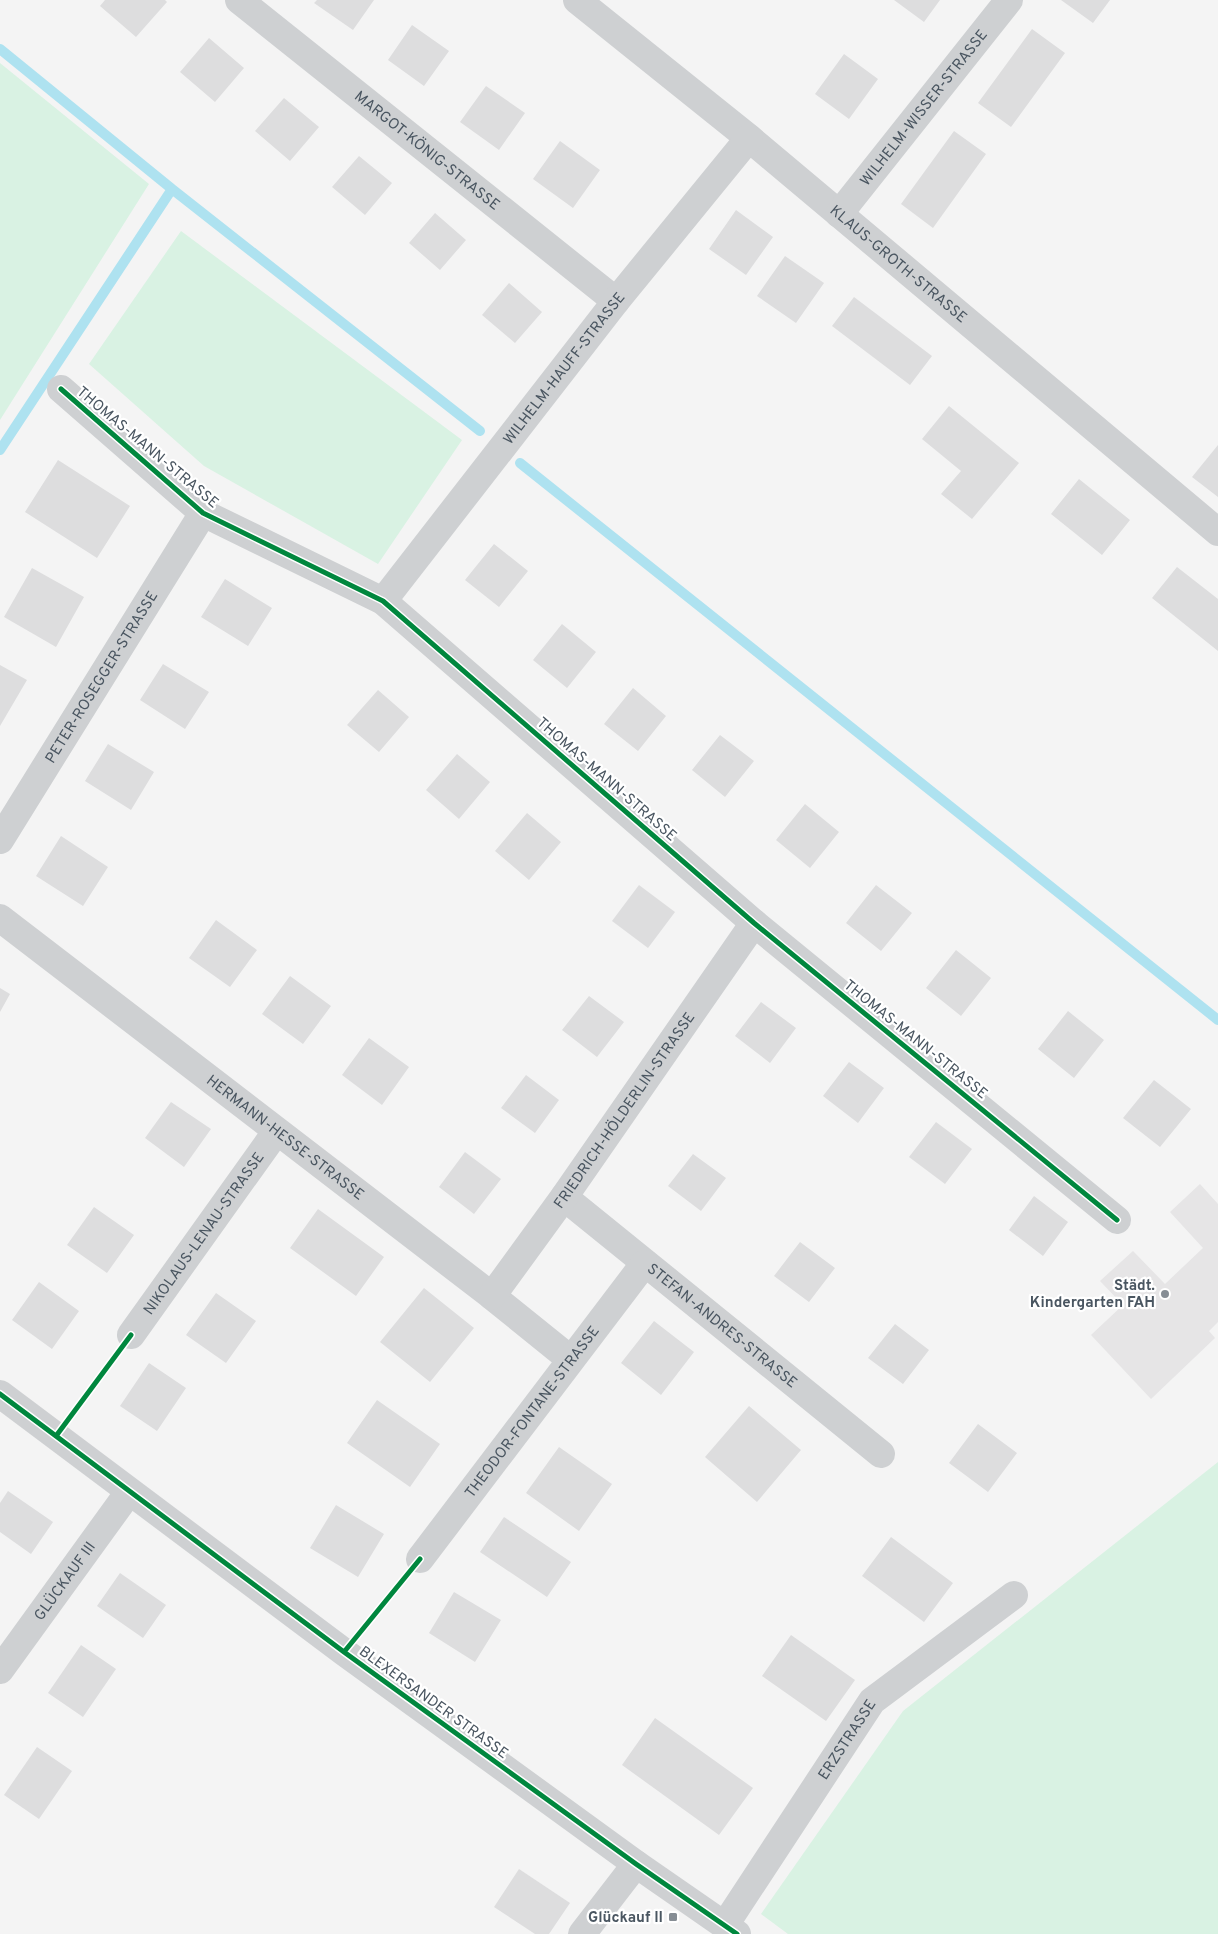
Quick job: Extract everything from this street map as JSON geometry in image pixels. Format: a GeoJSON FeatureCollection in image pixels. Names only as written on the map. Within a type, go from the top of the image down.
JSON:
{"type":"FeatureCollection","features":[{"type":"Feature","properties":{"kind":"street","name":"MARGOT-KÖNIG-STRASSE"},"geometry":{"type":"LineString","coordinates":[[239,0],[616,301]]}},
{"type":"Feature","properties":{"kind":"street","name":"KLAUS-GROTH-STRASSE"},"geometry":{"type":"LineString","coordinates":[[577,0],[748,138],[1218,532]]}},
{"type":"Feature","properties":{"kind":"street","name":"WILHELM-WISSER-STRASSE"},"geometry":{"type":"LineString","coordinates":[[839,214],[1009,0]]}},
{"type":"Feature","properties":{"kind":"street","name":"WILHELM-HAUFF-STRASSE"},"geometry":{"type":"LineString","coordinates":[[383,601],[616,301],[748,138]]}},
{"type":"Feature","properties":{"kind":"street","name":"THOMAS-MANN-STRASSE"},"geometry":{"type":"LineString","coordinates":[[60,389],[203,513],[383,601],[754,923],[1116,1220]]}},
{"type":"Feature","properties":{"kind":"street","name":"PETER-ROSEGGER-STRASSE"},"geometry":{"type":"LineString","coordinates":[[0,840],[203,513]]}},
{"type":"Feature","properties":{"kind":"street","name":"HERMANN-HESSE-STRASSE"},"geometry":{"type":"LineString","coordinates":[[0,918],[276,1132],[492,1296],[570,1359]]}},
{"type":"Feature","properties":{"kind":"street","name":"FRIEDRICH-HÖLDERLIN-STRASSE"},"geometry":{"type":"LineString","coordinates":[[492,1296],[564,1197],[754,923]]}},
{"type":"Feature","properties":{"kind":"street","name":"NIKOLAUS-LENAU-STRASSE"},"geometry":{"type":"LineString","coordinates":[[131,1335],[276,1132]]}},
{"type":"Feature","properties":{"kind":"street","name":"STEFAN-ANDRES-STRASSE"},"geometry":{"type":"LineString","coordinates":[[564,1197],[644,1264],[881,1454]]}},
{"type":"Feature","properties":{"kind":"street","name":"THEODOR-FONTANE-STRASSE"},"geometry":{"type":"LineString","coordinates":[[420,1559],[644,1264]]}},
{"type":"Feature","properties":{"kind":"street","name":"BLEXERSANDER STRASSE"},"geometry":{"type":"LineString","coordinates":[[0,1394],[336,1646],[636,1864],[731,1930]]}},
{"type":"Feature","properties":{"kind":"street","name":"GLÜCKAUF III"},"geometry":{"type":"LineString","coordinates":[[0,1670],[129,1492]]}},
{"type":"Feature","properties":{"kind":"street","name":"ERZSTRASSE"},"geometry":{"type":"LineString","coordinates":[[731,1930],[872,1701],[1014,1595]]}},
{"type":"Feature","properties":{"kind":"street"},"geometry":{"type":"LineString","coordinates":[[582,1934],[636,1864]]}},
{"type":"Feature","properties":{"kind":"shaded area","name":"Städt. Kindergarten FAH"},"geometry":{"type":"Polygon","coordinates":[[[1200,1184],[1218,1204],[1218,1322],[1209,1331],[1215,1338],[1151,1399],[1091,1335],[1123,1305],[1100,1281],[1133,1251],[1165,1284],[1203,1248],[1170,1212],[1200,1184]]]}},
{"type":"Feature","properties":{"kind":"green space"},"geometry":{"type":"Polygon","coordinates":[[[0,63],[149,184],[0,420],[0,63]]]}},
{"type":"Feature","properties":{"kind":"green space"},"geometry":{"type":"Polygon","coordinates":[[[181,231],[462,440],[378,564],[204,466],[89,364],[181,231]]]}},
{"type":"Feature","properties":{"kind":"green space"},"geometry":{"type":"Polygon","coordinates":[[[1218,1462],[1218,1934],[788,1934],[761,1914],[903,1711],[1218,1462]]]}},
{"type":"Feature","properties":{"kind":"building"},"geometry":{"type":"Polygon","coordinates":[[[105,0],[165,0],[167,2],[136,37],[100,6],[105,0]]]}},
{"type":"Feature","properties":{"kind":"building"},"geometry":{"type":"Polygon","coordinates":[[[317,0],[374,0],[353,30],[314,3],[317,0]]]}},
{"type":"Feature","properties":{"kind":"building"},"geometry":{"type":"Polygon","coordinates":[[[894,0],[940,0],[924,22],[894,0]]]}},
{"type":"Feature","properties":{"kind":"building"},"geometry":{"type":"Polygon","coordinates":[[[1061,0],[1110,0],[1093,23],[1061,0]]]}},
{"type":"Feature","properties":{"kind":"building"},"geometry":{"type":"Polygon","coordinates":[[[412,25],[449,51],[424,86],[388,60],[412,25]]]}},
{"type":"Feature","properties":{"kind":"building"},"geometry":{"type":"Polygon","coordinates":[[[1032,29],[1065,53],[1011,127],[978,103],[1032,29]]]}},
{"type":"Feature","properties":{"kind":"building"},"geometry":{"type":"Polygon","coordinates":[[[209,38],[244,68],[215,102],[180,72],[209,38]]]}},
{"type":"Feature","properties":{"kind":"building"},"geometry":{"type":"Polygon","coordinates":[[[844,54],[878,79],[849,119],[815,94],[844,54]]]}},
{"type":"Feature","properties":{"kind":"building"},"geometry":{"type":"Polygon","coordinates":[[[486,86],[525,113],[499,150],[460,122],[486,86]]]}},
{"type":"Feature","properties":{"kind":"building"},"geometry":{"type":"Polygon","coordinates":[[[284,98],[319,127],[290,161],[255,131],[284,98]]]}},
{"type":"Feature","properties":{"kind":"building"},"geometry":{"type":"Polygon","coordinates":[[[954,131],[986,154],[933,228],[901,204],[954,131]]]}},
{"type":"Feature","properties":{"kind":"building"},"geometry":{"type":"Polygon","coordinates":[[[560,141],[600,170],[573,208],[533,179],[560,141]]]}},
{"type":"Feature","properties":{"kind":"building"},"geometry":{"type":"Polygon","coordinates":[[[359,156],[392,183],[365,215],[332,187],[359,156]]]}},
{"type":"Feature","properties":{"kind":"building"},"geometry":{"type":"Polygon","coordinates":[[[736,210],[773,237],[746,275],[709,249],[736,210]]]}},
{"type":"Feature","properties":{"kind":"building"},"geometry":{"type":"Polygon","coordinates":[[[435,213],[466,240],[440,270],[409,243],[435,213]]]}},
{"type":"Feature","properties":{"kind":"building"},"geometry":{"type":"Polygon","coordinates":[[[785,256],[824,283],[796,323],[757,296],[785,256]]]}},
{"type":"Feature","properties":{"kind":"building"},"geometry":{"type":"Polygon","coordinates":[[[509,283],[542,312],[515,343],[482,315],[509,283]]]}},
{"type":"Feature","properties":{"kind":"building"},"geometry":{"type":"Polygon","coordinates":[[[854,297],[932,356],[910,385],[832,326],[854,297]]]}},
{"type":"Feature","properties":{"kind":"building"},"geometry":{"type":"Polygon","coordinates":[[[949,406],[1019,463],[972,519],[941,494],[961,471],[922,439],[949,406]]]}},
{"type":"Feature","properties":{"kind":"building"},"geometry":{"type":"Polygon","coordinates":[[[1218,445],[1218,497],[1192,477],[1218,445]]]}},
{"type":"Feature","properties":{"kind":"building"},"geometry":{"type":"Polygon","coordinates":[[[58,460],[130,506],[97,558],[25,512],[58,460]]]}},
{"type":"Feature","properties":{"kind":"building"},"geometry":{"type":"Polygon","coordinates":[[[1079,479],[1130,520],[1102,555],[1051,514],[1079,479]]]}},
{"type":"Feature","properties":{"kind":"building"},"geometry":{"type":"Polygon","coordinates":[[[494,544],[528,571],[499,607],[465,580],[494,544]]]}},
{"type":"Feature","properties":{"kind":"building"},"geometry":{"type":"Polygon","coordinates":[[[1177,567],[1218,599],[1218,651],[1152,598],[1177,567]]]}},
{"type":"Feature","properties":{"kind":"building"},"geometry":{"type":"Polygon","coordinates":[[[32,568],[84,597],[56,647],[4,617],[32,568]]]}},
{"type":"Feature","properties":{"kind":"building"},"geometry":{"type":"Polygon","coordinates":[[[225,579],[272,608],[248,646],[201,617],[225,579]]]}},
{"type":"Feature","properties":{"kind":"building"},"geometry":{"type":"Polygon","coordinates":[[[562,624],[596,652],[567,688],[533,660],[562,624]]]}},
{"type":"Feature","properties":{"kind":"building"},"geometry":{"type":"Polygon","coordinates":[[[163,664],[209,692],[185,729],[140,700],[163,664]]]}},
{"type":"Feature","properties":{"kind":"building"},"geometry":{"type":"Polygon","coordinates":[[[0,665],[27,680],[0,726],[0,665]]]}},
{"type":"Feature","properties":{"kind":"building"},"geometry":{"type":"Polygon","coordinates":[[[633,688],[666,716],[638,751],[604,724],[633,688]]]}},
{"type":"Feature","properties":{"kind":"building"},"geometry":{"type":"Polygon","coordinates":[[[378,690],[409,717],[379,752],[347,725],[378,690]]]}},
{"type":"Feature","properties":{"kind":"building"},"geometry":{"type":"Polygon","coordinates":[[[720,735],[754,761],[725,797],[692,770],[720,735]]]}},
{"type":"Feature","properties":{"kind":"building"},"geometry":{"type":"Polygon","coordinates":[[[108,744],[154,772],[131,810],[85,781],[108,744]]]}},
{"type":"Feature","properties":{"kind":"building"},"geometry":{"type":"Polygon","coordinates":[[[457,754],[490,782],[459,819],[426,790],[457,754]]]}},
{"type":"Feature","properties":{"kind":"building"},"geometry":{"type":"Polygon","coordinates":[[[805,804],[839,832],[810,868],[776,840],[805,804]]]}},
{"type":"Feature","properties":{"kind":"building"},"geometry":{"type":"Polygon","coordinates":[[[527,813],[561,842],[529,880],[495,851],[527,813]]]}},
{"type":"Feature","properties":{"kind":"building"},"geometry":{"type":"Polygon","coordinates":[[[61,836],[108,867],[83,906],[36,876],[61,836]]]}},
{"type":"Feature","properties":{"kind":"building"},"geometry":{"type":"Polygon","coordinates":[[[639,885],[675,912],[648,948],[612,921],[639,885]]]}},
{"type":"Feature","properties":{"kind":"building"},"geometry":{"type":"Polygon","coordinates":[[[876,885],[912,913],[881,951],[846,923],[876,885]]]}},
{"type":"Feature","properties":{"kind":"building"},"geometry":{"type":"Polygon","coordinates":[[[216,920],[257,950],[230,987],[189,958],[216,920]]]}},
{"type":"Feature","properties":{"kind":"building"},"geometry":{"type":"Polygon","coordinates":[[[956,950],[991,978],[961,1016],[926,988],[956,950]]]}},
{"type":"Feature","properties":{"kind":"building"},"geometry":{"type":"Polygon","coordinates":[[[290,976],[331,1006],[303,1044],[262,1014],[290,976]]]}},
{"type":"Feature","properties":{"kind":"building"},"geometry":{"type":"Polygon","coordinates":[[[0,988],[10,994],[0,1012],[0,988]]]}},
{"type":"Feature","properties":{"kind":"building"},"geometry":{"type":"Polygon","coordinates":[[[589,996],[624,1022],[597,1057],[562,1030],[589,996]]]}},
{"type":"Feature","properties":{"kind":"building"},"geometry":{"type":"Polygon","coordinates":[[[761,1002],[796,1028],[770,1063],[735,1036],[761,1002]]]}},
{"type":"Feature","properties":{"kind":"building"},"geometry":{"type":"Polygon","coordinates":[[[1068,1011],[1104,1040],[1074,1078],[1038,1049],[1068,1011]]]}},
{"type":"Feature","properties":{"kind":"building"},"geometry":{"type":"Polygon","coordinates":[[[369,1038],[409,1067],[382,1105],[342,1075],[369,1038]]]}},
{"type":"Feature","properties":{"kind":"building"},"geometry":{"type":"Polygon","coordinates":[[[849,1062],[884,1088],[858,1123],[823,1096],[849,1062]]]}},
{"type":"Feature","properties":{"kind":"building"},"geometry":{"type":"Polygon","coordinates":[[[526,1075],[559,1100],[535,1133],[501,1108],[526,1075]]]}},
{"type":"Feature","properties":{"kind":"building"},"geometry":{"type":"Polygon","coordinates":[[[1154,1080],[1191,1109],[1160,1147],[1123,1118],[1154,1080]]]}},
{"type":"Feature","properties":{"kind":"building"},"geometry":{"type":"Polygon","coordinates":[[[171,1102],[211,1129],[184,1167],[145,1138],[171,1102]]]}},
{"type":"Feature","properties":{"kind":"building"},"geometry":{"type":"Polygon","coordinates":[[[936,1122],[972,1149],[945,1184],[909,1157],[936,1122]]]}},
{"type":"Feature","properties":{"kind":"building"},"geometry":{"type":"Polygon","coordinates":[[[465,1152],[501,1179],[474,1214],[439,1187],[465,1152]]]}},
{"type":"Feature","properties":{"kind":"building"},"geometry":{"type":"Polygon","coordinates":[[[693,1154],[726,1178],[701,1211],[668,1186],[693,1154]]]}},
{"type":"Feature","properties":{"kind":"building"},"geometry":{"type":"Polygon","coordinates":[[[1034,1196],[1068,1222],[1043,1256],[1009,1230],[1034,1196]]]}},
{"type":"Feature","properties":{"kind":"building"},"geometry":{"type":"Polygon","coordinates":[[[94,1207],[134,1235],[107,1273],[67,1245],[94,1207]]]}},
{"type":"Feature","properties":{"kind":"building"},"geometry":{"type":"Polygon","coordinates":[[[318,1209],[384,1257],[356,1296],[290,1248],[318,1209]]]}},
{"type":"Feature","properties":{"kind":"building"},"geometry":{"type":"Polygon","coordinates":[[[800,1242],[835,1268],[809,1302],[774,1276],[800,1242]]]}},
{"type":"Feature","properties":{"kind":"building"},"geometry":{"type":"Polygon","coordinates":[[[39,1282],[79,1311],[52,1349],[12,1320],[39,1282]]]}},
{"type":"Feature","properties":{"kind":"building"},"geometry":{"type":"Polygon","coordinates":[[[424,1288],[474,1328],[430,1382],[380,1342],[424,1288]]]}},
{"type":"Feature","properties":{"kind":"building"},"geometry":{"type":"Polygon","coordinates":[[[216,1293],[256,1321],[226,1363],[186,1335],[216,1293]]]}},
{"type":"Feature","properties":{"kind":"building"},"geometry":{"type":"Polygon","coordinates":[[[654,1321],[694,1352],[661,1395],[621,1363],[654,1321]]]}},
{"type":"Feature","properties":{"kind":"building"},"geometry":{"type":"Polygon","coordinates":[[[895,1324],[929,1350],[903,1384],[868,1358],[895,1324]]]}},
{"type":"Feature","properties":{"kind":"building"},"geometry":{"type":"Polygon","coordinates":[[[149,1363],[186,1388],[157,1431],[120,1406],[149,1363]]]}},
{"type":"Feature","properties":{"kind":"building"},"geometry":{"type":"Polygon","coordinates":[[[377,1400],[440,1444],[410,1487],[347,1443],[377,1400]]]}},
{"type":"Feature","properties":{"kind":"building"},"geometry":{"type":"Polygon","coordinates":[[[749,1406],[801,1450],[757,1502],[705,1457],[749,1406]]]}},
{"type":"Feature","properties":{"kind":"building"},"geometry":{"type":"Polygon","coordinates":[[[978,1424],[1017,1453],[988,1492],[949,1463],[978,1424]]]}},
{"type":"Feature","properties":{"kind":"building"},"geometry":{"type":"Polygon","coordinates":[[[559,1447],[612,1484],[579,1531],[526,1493],[559,1447]]]}},
{"type":"Feature","properties":{"kind":"building"},"geometry":{"type":"Polygon","coordinates":[[[8,1491],[53,1522],[31,1554],[0,1532],[0,1503],[8,1491]]]}},
{"type":"Feature","properties":{"kind":"building"},"geometry":{"type":"Polygon","coordinates":[[[336,1505],[384,1534],[358,1577],[310,1548],[336,1505]]]}},
{"type":"Feature","properties":{"kind":"building"},"geometry":{"type":"Polygon","coordinates":[[[504,1517],[571,1562],[547,1597],[480,1552],[504,1517]]]}},
{"type":"Feature","properties":{"kind":"building"},"geometry":{"type":"Polygon","coordinates":[[[891,1537],[953,1583],[924,1622],[862,1576],[891,1537]]]}},
{"type":"Feature","properties":{"kind":"building"},"geometry":{"type":"Polygon","coordinates":[[[120,1573],[166,1605],[143,1638],[97,1606],[120,1573]]]}},
{"type":"Feature","properties":{"kind":"building"},"geometry":{"type":"Polygon","coordinates":[[[454,1592],[501,1620],[475,1662],[429,1633],[454,1592]]]}},
{"type":"Feature","properties":{"kind":"building"},"geometry":{"type":"Polygon","coordinates":[[[791,1635],[855,1680],[826,1721],[762,1676],[791,1635]]]}},
{"type":"Feature","properties":{"kind":"building"},"geometry":{"type":"Polygon","coordinates":[[[81,1645],[116,1669],[83,1717],[48,1693],[81,1645]]]}},
{"type":"Feature","properties":{"kind":"building"},"geometry":{"type":"Polygon","coordinates":[[[655,1718],[753,1788],[719,1835],[622,1765],[655,1718]]]}},
{"type":"Feature","properties":{"kind":"building"},"geometry":{"type":"Polygon","coordinates":[[[37,1747],[72,1771],[39,1819],[4,1795],[37,1747]]]}},
{"type":"Feature","properties":{"kind":"building"},"geometry":{"type":"Polygon","coordinates":[[[519,1869],[570,1903],[549,1934],[535,1934],[494,1907],[519,1869]]]}},
{"type":"Feature","properties":{"kind":"waterway"},"geometry":{"type":"LineString","coordinates":[[0,49],[172,189],[0,450]]}},
{"type":"Feature","properties":{"kind":"waterway"},"geometry":{"type":"LineString","coordinates":[[172,189],[480,431]]}},
{"type":"Feature","properties":{"kind":"waterway"},"geometry":{"type":"LineString","coordinates":[[520,463],[1218,1020]]}},
{"type":"Feature","properties":{"kind":"cycle path"},"geometry":{"type":"LineString","coordinates":[[61,389],[203,513],[383,601],[754,923],[1117,1220]]}},
{"type":"Feature","properties":{"kind":"cycle path"},"geometry":{"type":"LineString","coordinates":[[56,1436],[131,1335]]}},
{"type":"Feature","properties":{"kind":"cycle path"},"geometry":{"type":"LineString","coordinates":[[0,1394],[344,1652],[636,1864],[737,1934]]}},
{"type":"Feature","properties":{"kind":"cycle path"},"geometry":{"type":"LineString","coordinates":[[344,1652],[420,1559]]}},
{"type":"Feature","properties":{"kind":"place","name":"Städt. Kindergarten FAH"},"geometry":{"type":"Point","coordinates":[1165,1294]}},
{"type":"Feature","properties":{"kind":"place","name":"Glückauf II"},"geometry":{"type":"Point","coordinates":[673,1917]}}]}
